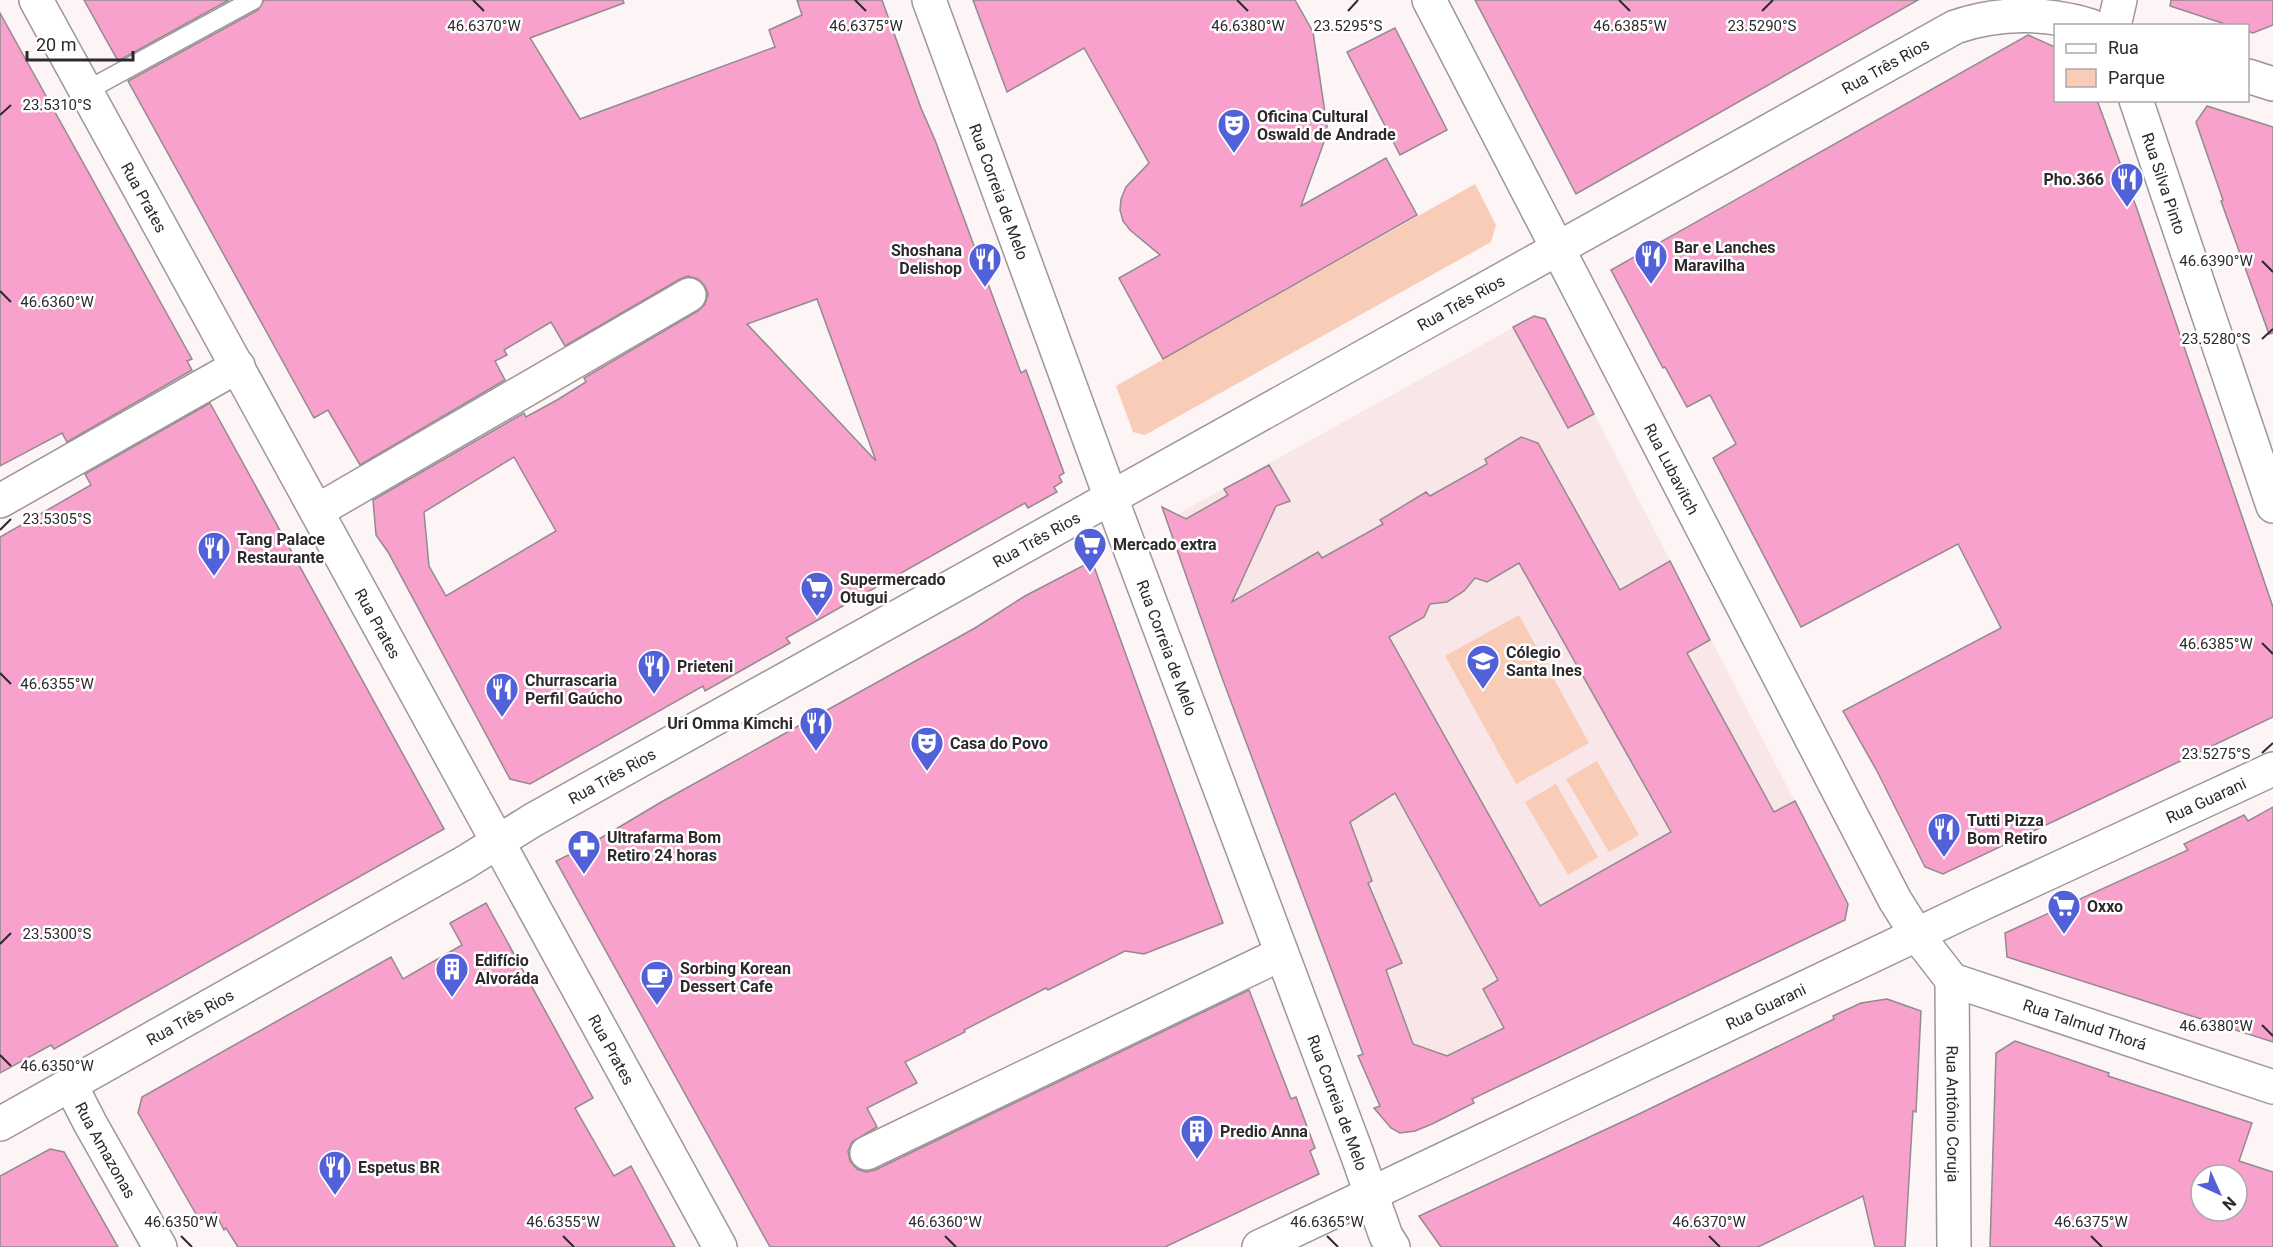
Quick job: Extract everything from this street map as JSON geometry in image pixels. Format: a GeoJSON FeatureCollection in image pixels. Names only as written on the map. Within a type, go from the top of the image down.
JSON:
{"type":"FeatureCollection","features":[{"type":"Feature","properties":{"kind":"street","name":"Rua Prates"},"geometry":{"type":"LineString","coordinates":[[36,0],[720,1247]]}},
{"type":"Feature","properties":{"kind":"street","name":"Rua Correia de Melo"},"geometry":{"type":"LineString","coordinates":[[929,0],[1111,498],[1386,1236],[1393,1247]]}},
{"type":"Feature","properties":{"kind":"street","name":"Rua Lubavitch"},"geometry":{"type":"LineString","coordinates":[[1429,0],[1895,900],[1917,935]]}},
{"type":"Feature","properties":{"kind":"street"},"geometry":{"type":"LineString","coordinates":[[2114,24],[2120,0]]}},
{"type":"Feature","properties":{"kind":"street","name":"Rua Três Rios"},"geometry":{"type":"LineString","coordinates":[[0,1124],[499,842],[533,820],[1557,250],[1955,27],[1976,12],[2065,19],[2084,24]]}},
{"type":"Feature","properties":{"kind":"street"},"geometry":{"type":"LineString","coordinates":[[2249,77],[2273,84]]}},
{"type":"Feature","properties":{"kind":"street","name":"Rua Silva Pinto"},"geometry":{"type":"LineString","coordinates":[[2137,102],[2273,506]]}},
{"type":"Feature","properties":{"kind":"street"},"geometry":{"type":"LineString","coordinates":[[317,511],[689,295]]}},
{"type":"Feature","properties":{"kind":"street"},"geometry":{"type":"LineString","coordinates":[[0,501],[238,366]]}},
{"type":"Feature","properties":{"kind":"street","name":"Rua Guarani"},"geometry":{"type":"LineString","coordinates":[[1259,1247],[2273,769]]}},
{"type":"Feature","properties":{"kind":"street"},"geometry":{"type":"LineString","coordinates":[[1917,935],[1952,980]]}},
{"type":"Feature","properties":{"kind":"street"},"geometry":{"type":"LineString","coordinates":[[867,1153],[1281,954]]}},
{"type":"Feature","properties":{"kind":"street","name":"Rua Talmud Thorá"},"geometry":{"type":"LineString","coordinates":[[1952,980],[2273,1087]]}},
{"type":"Feature","properties":{"kind":"street","name":"Rua Antônio Coruja"},"geometry":{"type":"LineString","coordinates":[[1952,980],[1954,1247]]}},
{"type":"Feature","properties":{"kind":"street","name":"Rua Amazonas"},"geometry":{"type":"LineString","coordinates":[[70,1083],[160,1247]]}},
{"type":"Feature","properties":{"kind":"lane"},"geometry":{"type":"LineString","coordinates":[[86,91],[253,0]]}},
{"type":"Feature","properties":{"kind":"shaded area","name":"Cólegio Santa Ines"},"geometry":{"type":"Polygon","coordinates":[[[1534,316],[1545,319],[1848,904],[1845,920],[1400,1133],[1386,1123],[1377,1107],[1382,1104],[1169,530],[1174,516],[1534,316]]]}},
{"type":"Feature","properties":{"kind":"green space"},"geometry":{"type":"Polygon","coordinates":[[[1475,184],[1496,225],[1491,242],[1145,435],[1133,432],[1116,386],[1475,184]]]}},
{"type":"Feature","properties":{"kind":"green space"},"geometry":{"type":"Polygon","coordinates":[[[1519,615],[1589,743],[1516,784],[1445,656],[1519,615]]]}},
{"type":"Feature","properties":{"kind":"green space"},"geometry":{"type":"Polygon","coordinates":[[[1597,761],[1639,835],[1609,852],[1566,779],[1597,761]]]}},
{"type":"Feature","properties":{"kind":"green space"},"geometry":{"type":"Polygon","coordinates":[[[1556,784],[1598,857],[1568,875],[1525,802],[1556,784]]]}},
{"type":"Feature","properties":{"kind":"building"},"geometry":{"type":"Polygon","coordinates":[[[84,0],[229,0],[118,61],[84,0]]]}},
{"type":"Feature","properties":{"kind":"building"},"geometry":{"type":"Polygon","coordinates":[[[264,0],[623,0],[624,3],[530,38],[580,119],[775,47],[769,30],[802,15],[797,0],[882,0],[1021,373],[1026,370],[1064,473],[1059,476],[1062,482],[1054,487],[1057,492],[1028,508],[1025,503],[786,638],[790,643],[705,691],[703,686],[530,784],[510,779],[388,552],[376,535],[373,500],[524,413],[526,417],[557,400],[586,382],[584,378],[698,311],[705,304],[708,294],[705,286],[698,279],[688,276],[565,346],[551,322],[504,350],[507,355],[495,361],[505,380],[360,465],[328,410],[314,418],[128,81],[258,10],[264,0]],[[817,299],[747,324],[876,461],[817,299]],[[514,457],[424,512],[429,566],[446,596],[556,531],[514,457]]]}},
{"type":"Feature","properties":{"kind":"building"},"geometry":{"type":"Polygon","coordinates":[[[973,0],[1295,0],[1313,32],[1327,126],[1325,139],[1301,206],[1386,158],[1417,215],[1163,359],[1119,278],[1160,255],[1130,230],[1123,221],[1120,210],[1121,199],[1126,187],[1149,163],[1084,48],[1007,92],[973,0]]]}},
{"type":"Feature","properties":{"kind":"building"},"geometry":{"type":"Polygon","coordinates":[[[1475,0],[1918,0],[1576,194],[1475,0]]]}},
{"type":"Feature","properties":{"kind":"building"},"geometry":{"type":"Polygon","coordinates":[[[2171,0],[2273,0],[2273,25],[2253,33],[2249,32],[2249,24],[2225,24],[2170,6],[2171,0]]]}},
{"type":"Feature","properties":{"kind":"building"},"geometry":{"type":"Polygon","coordinates":[[[0,13],[192,359],[187,361],[192,370],[67,442],[62,433],[0,466],[0,13]]]}},
{"type":"Feature","properties":{"kind":"building"},"geometry":{"type":"Polygon","coordinates":[[[1395,28],[1447,130],[1400,155],[1347,52],[1395,28]]]}},
{"type":"Feature","properties":{"kind":"building"},"geometry":{"type":"Polygon","coordinates":[[[2028,35],[2054,47],[2054,102],[2098,102],[2137,209],[2273,607],[2273,717],[1943,874],[1925,867],[1877,771],[1843,711],[2001,628],[1958,544],[1801,627],[1713,458],[1736,444],[1710,395],[1687,407],[1665,367],[1663,368],[1611,270],[2028,35]]]}},
{"type":"Feature","properties":{"kind":"building"},"geometry":{"type":"Polygon","coordinates":[[[2207,106],[2273,127],[2273,333],[2269,334],[2221,201],[2223,200],[2196,122],[2207,106]]]}},
{"type":"Feature","properties":{"kind":"building"},"geometry":{"type":"Polygon","coordinates":[[[1534,316],[1545,319],[1594,414],[1568,428],[1513,327],[1534,316]]]}},
{"type":"Feature","properties":{"kind":"building"},"geometry":{"type":"Polygon","coordinates":[[[210,403],[444,829],[54,1049],[51,1045],[0,1073],[0,537],[91,485],[85,474],[210,403]]]}},
{"type":"Feature","properties":{"kind":"building","name":"Cólegio Santa Ines"},"geometry":{"type":"Polygon","coordinates":[[[1521,437],[1538,443],[1620,590],[1670,561],[1710,640],[1687,653],[1774,812],[1795,801],[1848,904],[1845,920],[1472,1099],[1474,1103],[1432,1124],[1415,1131],[1400,1133],[1391,1128],[1374,1108],[1380,1106],[1358,1056],[1363,1054],[1221,675],[1162,507],[1186,519],[1228,495],[1224,489],[1269,465],[1290,501],[1276,506],[1232,602],[1318,552],[1322,558],[1383,524],[1380,520],[1426,492],[1430,496],[1487,464],[1485,459],[1521,437]],[[1519,563],[1487,582],[1475,578],[1464,591],[1447,602],[1430,604],[1424,617],[1389,637],[1540,906],[1671,832],[1519,563]],[[1395,793],[1350,822],[1372,881],[1368,883],[1402,963],[1386,970],[1413,1044],[1447,1056],[1504,1028],[1483,989],[1498,980],[1395,793]]]}},
{"type":"Feature","properties":{"kind":"building"},"geometry":{"type":"Polygon","coordinates":[[[1092,561],[1223,923],[1144,954],[1125,951],[1048,990],[1046,988],[905,1062],[917,1083],[867,1108],[877,1127],[852,1142],[848,1151],[850,1161],[857,1169],[866,1172],[875,1170],[1249,990],[1291,1099],[1296,1097],[1315,1148],[1310,1151],[1319,1174],[1165,1247],[770,1247],[556,861],[589,845],[663,801],[975,628],[1025,596],[1092,561]]]}},
{"type":"Feature","properties":{"kind":"building"},"geometry":{"type":"Polygon","coordinates":[[[2273,807],[2273,1042],[2007,957],[2005,933],[2188,850],[2184,844],[2244,815],[2248,821],[2273,807]]]}},
{"type":"Feature","properties":{"kind":"building"},"geometry":{"type":"Polygon","coordinates":[[[486,903],[593,1098],[575,1108],[614,1176],[631,1166],[675,1247],[238,1247],[226,1228],[224,1230],[215,1212],[200,1221],[138,1113],[142,1097],[391,957],[403,979],[462,945],[450,923],[486,903]]]}},
{"type":"Feature","properties":{"kind":"building"},"geometry":{"type":"Polygon","coordinates":[[[1887,999],[1921,1011],[1916,1112],[1913,1111],[1905,1247],[1875,1247],[1863,1196],[1758,1247],[1441,1247],[1419,1216],[1639,1114],[1834,1019],[1833,1016],[1861,1003],[1887,999]]]}},
{"type":"Feature","properties":{"kind":"building"},"geometry":{"type":"Polygon","coordinates":[[[2015,1041],[2109,1073],[2108,1076],[2252,1123],[2239,1161],[2245,1163],[2189,1163],[2189,1223],[2249,1223],[2249,1164],[2273,1172],[2273,1247],[1990,1247],[1996,1053],[2015,1041]]]}},
{"type":"Feature","properties":{"kind":"building"},"geometry":{"type":"Polygon","coordinates":[[[50,1149],[64,1152],[118,1247],[0,1247],[0,1176],[50,1149]]]}},
{"type":"Feature","properties":{"kind":"place","name":"Oficina Cultural Oswald de Andrade"},"geometry":{"type":"Point","coordinates":[1234,154]}},
{"type":"Feature","properties":{"kind":"place","name":"Pho.366"},"geometry":{"type":"Point","coordinates":[2127,208]}},
{"type":"Feature","properties":{"kind":"place","name":"Bar e Lanches Maravilha"},"geometry":{"type":"Point","coordinates":[1651,285]}},
{"type":"Feature","properties":{"kind":"place","name":"Shoshana Delishop"},"geometry":{"type":"Point","coordinates":[985,288]}},
{"type":"Feature","properties":{"kind":"place","name":"Mercado extra"},"geometry":{"type":"Point","coordinates":[1090,573]}},
{"type":"Feature","properties":{"kind":"place","name":"Tang Palace Restaurante"},"geometry":{"type":"Point","coordinates":[214,577]}},
{"type":"Feature","properties":{"kind":"place","name":"Supermercado Otugui"},"geometry":{"type":"Point","coordinates":[817,617]}},
{"type":"Feature","properties":{"kind":"place","name":"Cólegio Santa Ines"},"geometry":{"type":"Point","coordinates":[1483,690]}},
{"type":"Feature","properties":{"kind":"place","name":"Prieteni"},"geometry":{"type":"Point","coordinates":[654,695]}},
{"type":"Feature","properties":{"kind":"place","name":"Churrascaria Perfil Gaúcho"},"geometry":{"type":"Point","coordinates":[502,718]}},
{"type":"Feature","properties":{"kind":"place","name":"Uri Omma Kimchi"},"geometry":{"type":"Point","coordinates":[816,752]}},
{"type":"Feature","properties":{"kind":"place","name":"Casa do Povo"},"geometry":{"type":"Point","coordinates":[927,772]}},
{"type":"Feature","properties":{"kind":"place","name":"Tutti Pizza Bom Retiro"},"geometry":{"type":"Point","coordinates":[1944,858]}},
{"type":"Feature","properties":{"kind":"place","name":"Ultrafarma Bom Retiro 24 horas"},"geometry":{"type":"Point","coordinates":[584,875]}},
{"type":"Feature","properties":{"kind":"place","name":"Oxxo"},"geometry":{"type":"Point","coordinates":[2064,935]}},
{"type":"Feature","properties":{"kind":"place","name":"Edifício Alvoráda"},"geometry":{"type":"Point","coordinates":[452,998]}},
{"type":"Feature","properties":{"kind":"place","name":"Sorbing Korean Dessert Cafe"},"geometry":{"type":"Point","coordinates":[657,1006]}},
{"type":"Feature","properties":{"kind":"place","name":"Predio Anna"},"geometry":{"type":"Point","coordinates":[1197,1160]}},
{"type":"Feature","properties":{"kind":"place","name":"Espetus BR"},"geometry":{"type":"Point","coordinates":[335,1196]}}]}
